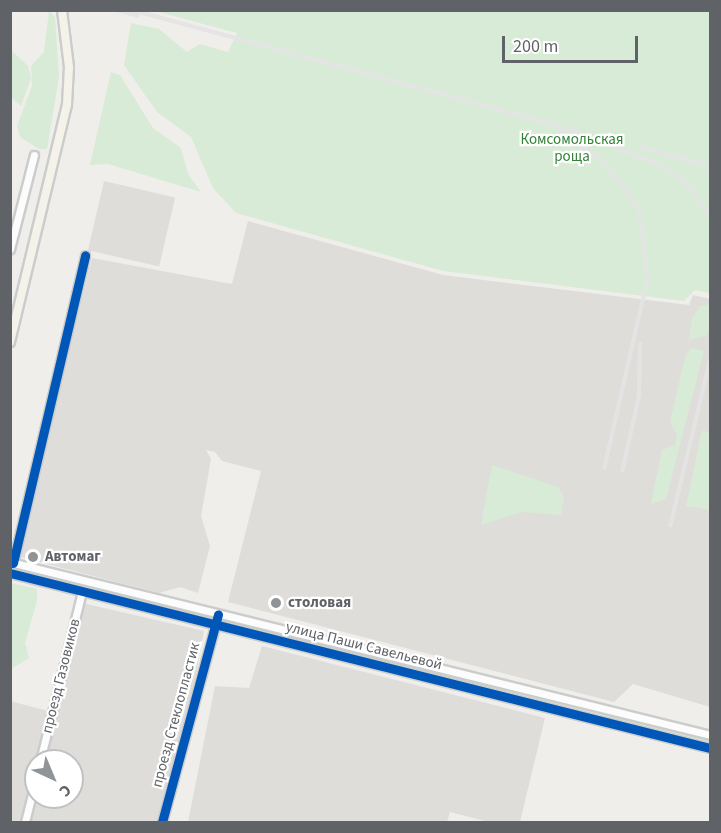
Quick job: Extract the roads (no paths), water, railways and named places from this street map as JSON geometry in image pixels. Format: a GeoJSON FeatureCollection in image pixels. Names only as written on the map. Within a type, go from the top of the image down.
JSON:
{"type":"FeatureCollection","features":[{"type":"Feature","properties":{"kind":"main road"},"geometry":{"type":"LineString","coordinates":[[10,342],[65,118],[69,56],[62,10]]}},
{"type":"Feature","properties":{"kind":"street"},"geometry":{"type":"LineString","coordinates":[[10,249],[34,155]]}},
{"type":"Feature","properties":{"kind":"street"},"geometry":{"type":"LineString","coordinates":[[12,562],[86,255]]}},
{"type":"Feature","properties":{"kind":"street","name":"улица Паши Савельевой"},"geometry":{"type":"LineString","coordinates":[[12,562],[711,735]]}},
{"type":"Feature","properties":{"kind":"street","name":"улица Паши Савельевой"},"geometry":{"type":"LineString","coordinates":[[10,573],[711,748]]}},
{"type":"Feature","properties":{"kind":"street","name":"проезд Газовиков"},"geometry":{"type":"LineString","coordinates":[[43,749],[82,591]]}},
{"type":"Feature","properties":{"kind":"street"},"geometry":{"type":"LineString","coordinates":[[194,619],[200,615],[197,609]]}},
{"type":"Feature","properties":{"kind":"street","name":"проезд Стеклопластик"},"geometry":{"type":"LineString","coordinates":[[162,822],[218,614]]}},
{"type":"Feature","properties":{"kind":"street"},"geometry":{"type":"LineString","coordinates":[[499,694],[502,684]]}},
{"type":"Feature","properties":{"kind":"street"},"geometry":{"type":"LineString","coordinates":[[602,722],[606,710]]}},
{"type":"Feature","properties":{"kind":"railway"},"geometry":{"type":"LineString","coordinates":[[117,10],[139,16]]}},
{"type":"Feature","properties":{"kind":"railway"},"geometry":{"type":"LineString","coordinates":[[132,10],[554,125],[605,163],[639,209],[648,277],[604,469]]}},
{"type":"Feature","properties":{"kind":"railway"},"geometry":{"type":"LineString","coordinates":[[563,126],[665,167],[690,188],[710,217]]}},
{"type":"Feature","properties":{"kind":"railway"},"geometry":{"type":"LineString","coordinates":[[640,147],[710,166]]}},
{"type":"Feature","properties":{"kind":"railway"},"geometry":{"type":"LineString","coordinates":[[622,472],[639,396],[640,342]]}},
{"type":"Feature","properties":{"kind":"railway"},"geometry":{"type":"LineString","coordinates":[[670,527],[710,360]]}},
{"type":"Feature","properties":{"kind":"place","name":"Автомаг"},"geometry":{"type":"Point","coordinates":[33,557]}},
{"type":"Feature","properties":{"kind":"place","name":"столовая"},"geometry":{"type":"Point","coordinates":[276,603]}},
{"type":"Feature","properties":{"kind":"park label","name":"Комсомольская роща"},"geometry":{"type":"Point","coordinates":[572,148]}}]}
